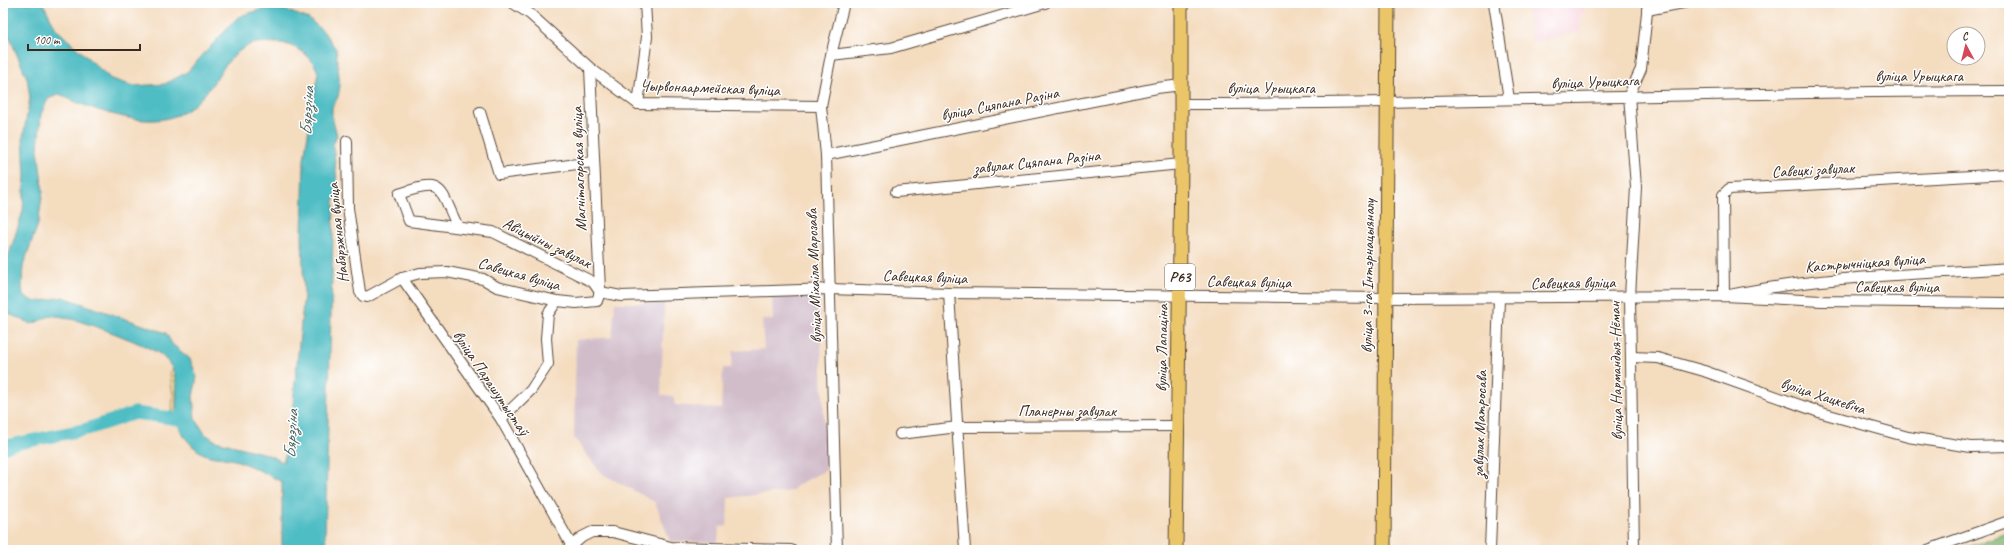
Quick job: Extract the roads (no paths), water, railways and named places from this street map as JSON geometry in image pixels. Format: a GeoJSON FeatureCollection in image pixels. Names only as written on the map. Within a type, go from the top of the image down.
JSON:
{"type":"FeatureCollection","features":[{"type":"Feature","properties":{"kind":"main road","name":"вуліца Лапаціна"},"geometry":{"type":"LineString","coordinates":[[1176,550],[1180,296],[1181,3]]}},
{"type":"Feature","properties":{"kind":"main road","name":"вуліца 3-га Інтэрнацыяналу"},"geometry":{"type":"LineString","coordinates":[[1384,550],[1384,298],[1388,102],[1388,3]]}},
{"type":"Feature","properties":{"kind":"street","name":"Чырвонаармейская вуліца"},"geometry":{"type":"LineString","coordinates":[[513,3],[530,14],[590,68],[638,104],[821,106]]}},
{"type":"Feature","properties":{"kind":"street"},"geometry":{"type":"LineString","coordinates":[[638,104],[646,36],[645,3]]}},
{"type":"Feature","properties":{"kind":"street","name":"вуліца Міхаіла Марозава"},"geometry":{"type":"LineString","coordinates":[[837,550],[826,155],[821,106],[831,55],[844,3]]}},
{"type":"Feature","properties":{"kind":"street"},"geometry":{"type":"LineString","coordinates":[[831,55],[891,48],[1045,3]]}},
{"type":"Feature","properties":{"kind":"street"},"geometry":{"type":"LineString","coordinates":[[1494,3],[1509,99]]}},
{"type":"Feature","properties":{"kind":"street"},"geometry":{"type":"LineString","coordinates":[[1647,6],[1683,3]]}},
{"type":"Feature","properties":{"kind":"street","name":"вуліца Нармандыя-Нёман"},"geometry":{"type":"LineString","coordinates":[[1634,550],[1630,297],[1636,187],[1629,95],[1641,69],[1647,6]]}},
{"type":"Feature","properties":{"kind":"street","name":"Магнітагорская вуліца"},"geometry":{"type":"LineString","coordinates":[[590,68],[600,292]]}},
{"type":"Feature","properties":{"kind":"street","name":"вуліца Сцяпана Разіна"},"geometry":{"type":"LineString","coordinates":[[826,155],[1157,88],[1181,85]]}},
{"type":"Feature","properties":{"kind":"street","name":"вуліца Урыцкага"},"geometry":{"type":"LineString","coordinates":[[1181,104],[1388,102],[1629,95],[2009,91]]}},
{"type":"Feature","properties":{"kind":"street"},"geometry":{"type":"LineString","coordinates":[[480,112],[499,174],[593,162]]}},
{"type":"Feature","properties":{"kind":"street","name":"Набярэжная вуліца"},"geometry":{"type":"LineString","coordinates":[[347,141],[348,208],[360,292],[363,296]]}},
{"type":"Feature","properties":{"kind":"street","name":"завулак Сцяпана Разіна"},"geometry":{"type":"LineString","coordinates":[[896,192],[1181,164]]}},
{"type":"Feature","properties":{"kind":"street","name":"Савецкі завулак"},"geometry":{"type":"LineString","coordinates":[[1724,296],[1723,195],[1729,189],[2009,174]]}},
{"type":"Feature","properties":{"kind":"street","name":"Авіцыйны завулак"},"geometry":{"type":"LineString","coordinates":[[458,227],[441,190],[434,186],[427,185],[399,194],[409,221],[493,232],[594,282],[600,292]]}},
{"type":"Feature","properties":{"kind":"street","name":"Кастрычніцкая вуліца"},"geometry":{"type":"LineString","coordinates":[[1724,296],[1766,287],[1809,282],[2009,268]]}},
{"type":"Feature","properties":{"kind":"street","name":"Савецкая вуліца"},"geometry":{"type":"LineString","coordinates":[[363,296],[367,297],[402,278],[420,273],[447,272],[483,279],[497,288],[557,302],[576,303],[597,301],[600,292],[621,296],[830,289],[949,293],[1499,299],[1724,296],[1822,301],[2009,303]]}},
{"type":"Feature","properties":{"kind":"street","name":"вуліца Парашутыстаў"},"geometry":{"type":"LineString","coordinates":[[402,278],[501,420],[571,548]]}},
{"type":"Feature","properties":{"kind":"street"},"geometry":{"type":"LineString","coordinates":[[949,293],[964,550]]}},
{"type":"Feature","properties":{"kind":"street","name":"завулак Матросава"},"geometry":{"type":"LineString","coordinates":[[1490,550],[1499,299]]}},
{"type":"Feature","properties":{"kind":"street"},"geometry":{"type":"LineString","coordinates":[[501,420],[531,390],[548,364],[546,338],[548,314],[557,302]]}},
{"type":"Feature","properties":{"kind":"street","name":"вуліца Хацкевіча"},"geometry":{"type":"LineString","coordinates":[[1631,357],[1658,358],[1704,371],[1822,413],[1908,438],[1971,447],[2009,446]]}},
{"type":"Feature","properties":{"kind":"street","name":"Планерны завулак"},"geometry":{"type":"LineString","coordinates":[[900,434],[958,427],[1177,426]]}},
{"type":"Feature","properties":{"kind":"street"},"geometry":{"type":"LineString","coordinates":[[1928,550],[2009,521]]}},
{"type":"Feature","properties":{"kind":"street"},"geometry":{"type":"LineString","coordinates":[[571,548],[592,532],[613,532],[671,547],[791,550]]}},
{"type":"Feature","properties":{"kind":"water","name":"Бярэзіна"},"geometry":{"type":"Polygon","coordinates":[[[3,3],[43,3],[56,29],[111,79],[134,86],[165,84],[187,72],[238,17],[267,8],[285,10],[309,19],[323,31],[336,49],[340,86],[338,97],[332,107],[332,117],[337,135],[333,144],[338,189],[334,201],[325,537],[328,550],[282,550],[282,482],[238,461],[211,456],[200,452],[187,440],[181,431],[176,414],[176,379],[171,366],[160,354],[152,349],[123,337],[72,319],[51,316],[32,324],[9,314],[6,309],[3,292],[4,270],[23,211],[25,176],[23,137],[30,98],[27,78],[3,22],[3,3]],[[265,42],[249,45],[230,60],[196,103],[173,117],[160,120],[134,119],[120,116],[71,100],[60,94],[48,99],[41,114],[38,149],[43,191],[38,224],[23,266],[22,286],[23,296],[36,302],[63,297],[166,333],[172,344],[190,359],[197,377],[193,397],[195,418],[205,434],[216,441],[266,454],[283,462],[289,443],[304,294],[302,236],[304,159],[318,72],[312,61],[304,53],[282,43],[265,42]]]}},
{"type":"Feature","properties":{"kind":"waterway"},"geometry":{"type":"LineString","coordinates":[[3,448],[10,445],[87,429],[135,413],[186,420]]}}]}
